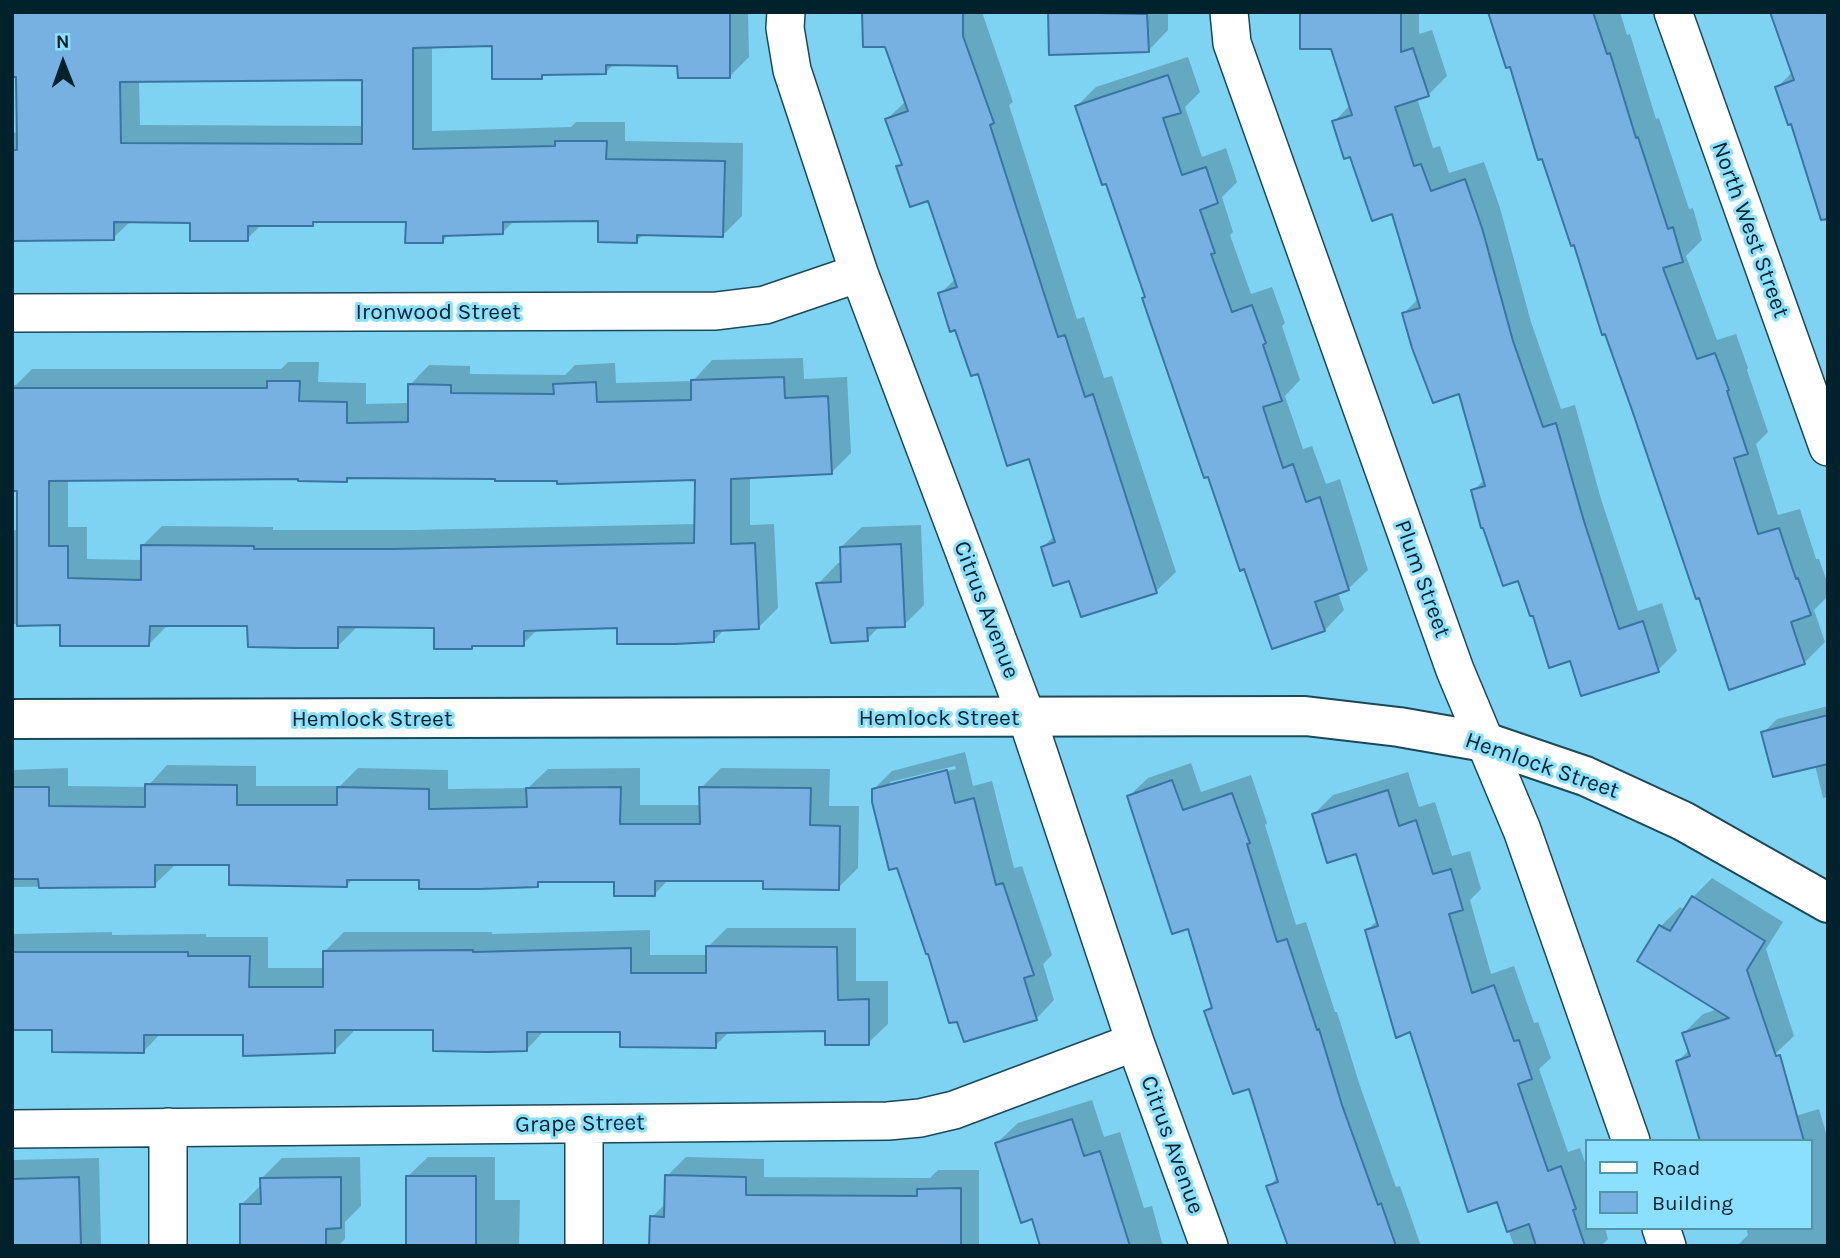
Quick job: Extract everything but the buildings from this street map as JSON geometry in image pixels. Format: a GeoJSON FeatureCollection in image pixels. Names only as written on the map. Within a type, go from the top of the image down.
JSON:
{"type":"FeatureCollection","features":[{"type":"Feature","properties":{"kind":"street","name":"Citrus Avenue"},"geometry":{"type":"LineString","coordinates":[[786,12],[785,28],[792,70],[859,273],[1027,718],[1135,1042],[1209,1246]]}},
{"type":"Feature","properties":{"kind":"street","name":"Plum Street"},"geometry":{"type":"LineString","coordinates":[[1229,12],[1236,56],[1455,670],[1522,830],[1630,1139]]}},
{"type":"Feature","properties":{"kind":"street","name":"North West Street"},"geometry":{"type":"LineString","coordinates":[[1673,12],[1828,447]]}},
{"type":"Feature","properties":{"kind":"street","name":"Ironwood Street"},"geometry":{"type":"LineString","coordinates":[[12,313],[716,311],[765,305],[859,273]]}},
{"type":"Feature","properties":{"kind":"street","name":"Hemlock Street"},"geometry":{"type":"LineString","coordinates":[[12,719],[1306,716],[1399,727],[1485,742],[1585,776],[1683,821],[1828,903]]}},
{"type":"Feature","properties":{"kind":"street","name":"Grape Street"},"geometry":{"type":"LineString","coordinates":[[12,1129],[888,1121],[920,1118],[954,1110],[1135,1042]]}},
{"type":"Feature","properties":{"kind":"street"},"geometry":{"type":"LineString","coordinates":[[584,1124],[584,1246]]}},
{"type":"Feature","properties":{"kind":"street"},"geometry":{"type":"LineString","coordinates":[[168,1127],[168,1246]]}}]}
